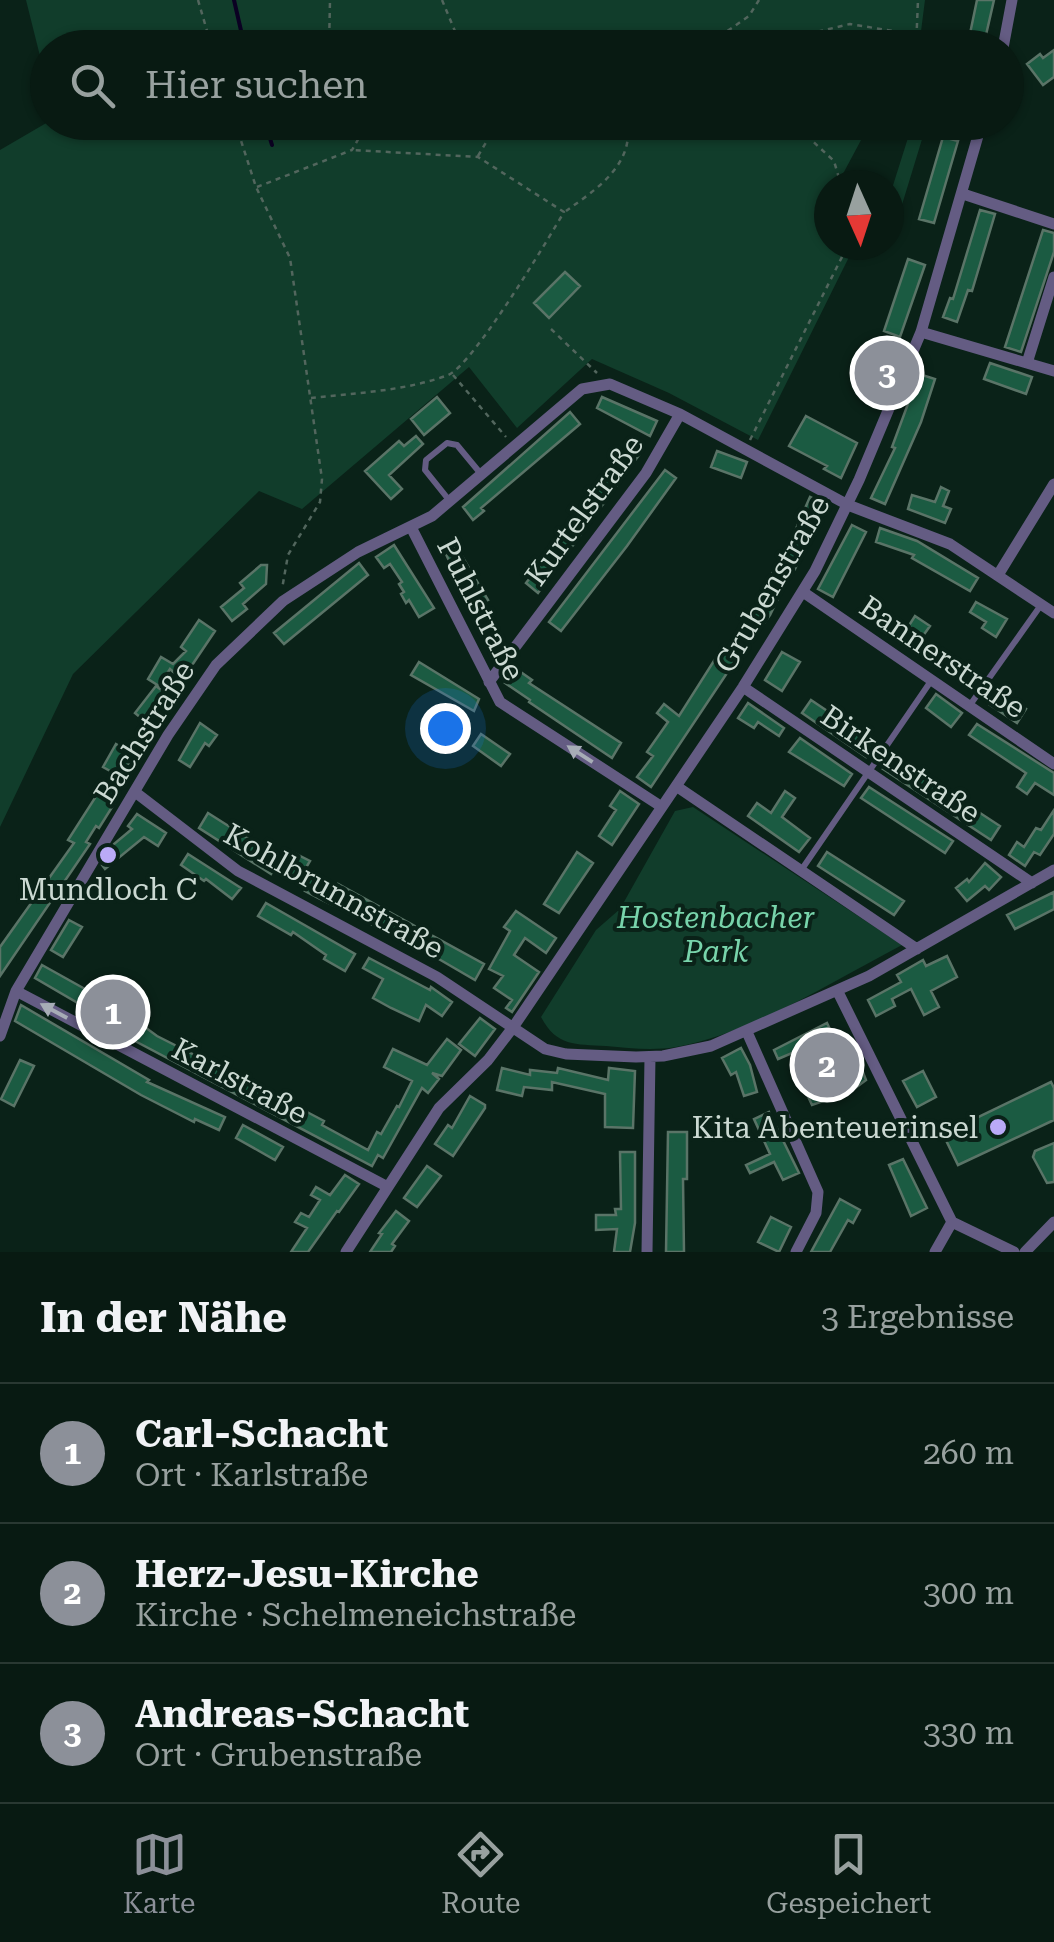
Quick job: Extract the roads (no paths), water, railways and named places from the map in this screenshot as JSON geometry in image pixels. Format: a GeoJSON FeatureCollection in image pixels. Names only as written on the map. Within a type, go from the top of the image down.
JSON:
{"type":"FeatureCollection","features":[{"type":"Feature","properties":{"kind":"street"},"geometry":{"type":"LineString","coordinates":[[1006,30],[1012,0]]}},
{"type":"Feature","properties":{"kind":"street","name":"Grubenstraße"},"geometry":{"type":"LineString","coordinates":[[346,1252],[439,1108],[488,1060],[514,1026],[803,592],[848,505],[921,332],[978,140]]}},
{"type":"Feature","properties":{"kind":"street"},"geometry":{"type":"LineString","coordinates":[[962,194],[1054,224]]}},
{"type":"Feature","properties":{"kind":"street"},"geometry":{"type":"LineString","coordinates":[[1027,363],[1054,278]]}},
{"type":"Feature","properties":{"kind":"street"},"geometry":{"type":"LineString","coordinates":[[921,332],[1054,372]]}},
{"type":"Feature","properties":{"kind":"street","name":"Bachstraße"},"geometry":{"type":"LineString","coordinates":[[0,1036],[16,991],[168,735],[216,664],[284,600],[358,552],[412,528],[450,502],[582,388],[600,384],[625,389],[680,414]]}},
{"type":"Feature","properties":{"kind":"street"},"geometry":{"type":"LineString","coordinates":[[680,414],[848,505],[940,540],[1054,613]]}},
{"type":"Feature","properties":{"kind":"street","name":"Kurtelstraße"},"geometry":{"type":"LineString","coordinates":[[489,682],[646,473],[680,414]]}},
{"type":"Feature","properties":{"kind":"street"},"geometry":{"type":"LineString","coordinates":[[998,576],[1054,484]]}},
{"type":"Feature","properties":{"kind":"street","name":"Puhlstraße"},"geometry":{"type":"LineString","coordinates":[[412,528],[500,702],[662,807]]}},
{"type":"Feature","properties":{"kind":"street","name":"Bannerstraße"},"geometry":{"type":"LineString","coordinates":[[803,592],[1054,764]]}},
{"type":"Feature","properties":{"kind":"street","name":"Birkenstraße"},"geometry":{"type":"LineString","coordinates":[[743,686],[1032,883]]}},
{"type":"Feature","properties":{"kind":"street"},"geometry":{"type":"LineString","coordinates":[[676,786],[917,949]]}},
{"type":"Feature","properties":{"kind":"street","name":"Kohlbrunnstraße"},"geometry":{"type":"LineString","coordinates":[[134,792],[238,871],[437,976],[554,1052],[650,1057],[712,1046],[838,992],[1054,870]]}},
{"type":"Feature","properties":{"kind":"street","name":"Karlstraße"},"geometry":{"type":"LineString","coordinates":[[16,991],[388,1187]]}},
{"type":"Feature","properties":{"kind":"street"},"geometry":{"type":"LineString","coordinates":[[838,992],[952,1222],[1014,1252]]}},
{"type":"Feature","properties":{"kind":"street"},"geometry":{"type":"LineString","coordinates":[[747,1032],[818,1192],[816,1213],[796,1252]]}},
{"type":"Feature","properties":{"kind":"street"},"geometry":{"type":"LineString","coordinates":[[647,1252],[650,1057]]}},
{"type":"Feature","properties":{"kind":"street"},"geometry":{"type":"LineString","coordinates":[[935,1252],[952,1222]]}},
{"type":"Feature","properties":{"kind":"street"},"geometry":{"type":"LineString","coordinates":[[1025,1252],[1054,1222]]}},
{"type":"Feature","properties":{"kind":"lane"},"geometry":{"type":"LineString","coordinates":[[450,502],[426,470],[426,460],[448,443],[457,445],[482,475]]}},
{"type":"Feature","properties":{"kind":"lane"},"geometry":{"type":"LineString","coordinates":[[970,706],[1041,604]]}},
{"type":"Feature","properties":{"kind":"lane"},"geometry":{"type":"LineString","coordinates":[[801,871],[931,680]]}},
{"type":"Feature","properties":{"kind":"waterway"},"geometry":{"type":"LineString","coordinates":[[234,0],[241,30]]}},
{"type":"Feature","properties":{"kind":"waterway"},"geometry":{"type":"LineString","coordinates":[[270,140],[272,145]]}},
{"type":"Feature","properties":{"kind":"place","name":"Andreas-Schacht"},"geometry":{"type":"Point","coordinates":[887,373]}},
{"type":"Feature","properties":{"kind":"place","name":"Mundloch C"},"geometry":{"type":"Point","coordinates":[108,855]}},
{"type":"Feature","properties":{"kind":"place","name":"Carl-Schacht"},"geometry":{"type":"Point","coordinates":[113,1012]}},
{"type":"Feature","properties":{"kind":"place","name":"Herz-Jesu-Kirche"},"geometry":{"type":"Point","coordinates":[827,1065]}},
{"type":"Feature","properties":{"kind":"place","name":"Kita Abenteuerinsel"},"geometry":{"type":"Point","coordinates":[998,1127]}},
{"type":"Feature","properties":{"kind":"park label","name":"Hostenbacher Park"},"geometry":{"type":"Point","coordinates":[716,934]}}]}
